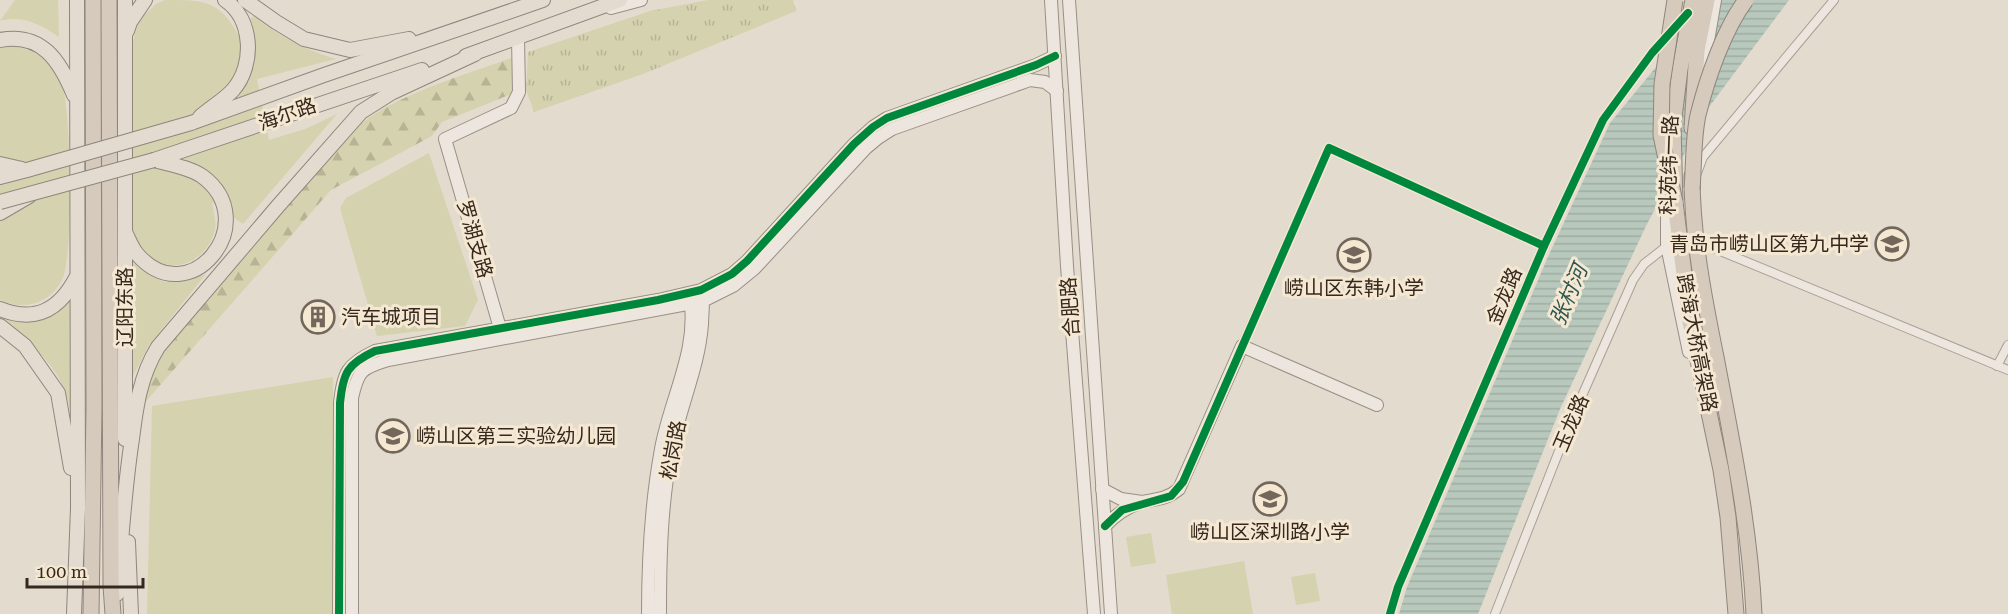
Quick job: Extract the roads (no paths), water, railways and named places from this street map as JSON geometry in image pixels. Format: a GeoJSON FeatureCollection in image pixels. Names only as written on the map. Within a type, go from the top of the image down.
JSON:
{"type":"FeatureCollection","features":[{"type":"Feature","properties":{"kind":"highway","name":"辽阳东路"},"geometry":{"type":"LineString","coordinates":[[91,614],[94,408],[93,0]]}},
{"type":"Feature","properties":{"kind":"highway","name":"辽阳东路"},"geometry":{"type":"LineString","coordinates":[[109,0],[111,586],[115,614]]}},
{"type":"Feature","properties":{"kind":"highway"},"geometry":{"type":"LineString","coordinates":[[1675,0],[1662,84],[1661,135],[1675,202]]}},
{"type":"Feature","properties":{"kind":"highway"},"geometry":{"type":"LineString","coordinates":[[1693,185],[1692,113],[1697,50],[1707,0]]}},
{"type":"Feature","properties":{"kind":"highway"},"geometry":{"type":"LineString","coordinates":[[1693,185],[1698,116],[1721,47],[1746,0]]}},
{"type":"Feature","properties":{"kind":"highway","name":"跨海大桥高架路"},"geometry":{"type":"LineString","coordinates":[[1690,4],[1673,125],[1675,202],[1690,322],[1726,506],[1736,614]]}},
{"type":"Feature","properties":{"kind":"highway","name":"跨海大桥高架路"},"geometry":{"type":"LineString","coordinates":[[1693,185],[1705,300],[1738,470],[1754,614]]}},
{"type":"Feature","properties":{"kind":"main road"},"geometry":{"type":"LineString","coordinates":[[74,614],[78,508],[77,0]]}},
{"type":"Feature","properties":{"kind":"main road","name":"辽阳东路"},"geometry":{"type":"LineString","coordinates":[[125,0],[125,483],[131,614]]}},
{"type":"Feature","properties":{"kind":"main road"},"geometry":{"type":"LineString","coordinates":[[125,39],[130,22],[145,0]]}},
{"type":"Feature","properties":{"kind":"main road"},"geometry":{"type":"LineString","coordinates":[[191,123],[234,89],[248,60],[246,29],[232,5],[225,0]]}},
{"type":"Feature","properties":{"kind":"main road"},"geometry":{"type":"LineString","coordinates":[[245,0],[304,39],[350,50],[467,27]]}},
{"type":"Feature","properties":{"kind":"main road","name":"海尔路"},"geometry":{"type":"LineString","coordinates":[[0,177],[191,123],[543,0]]}},
{"type":"Feature","properties":{"kind":"main road","name":"海尔路"},"geometry":{"type":"LineString","coordinates":[[0,202],[154,160],[328,100],[475,54],[620,0]]}},
{"type":"Feature","properties":{"kind":"main road"},"geometry":{"type":"LineString","coordinates":[[0,40],[24,39],[45,49],[64,70],[78,103]]}},
{"type":"Feature","properties":{"kind":"main road"},"geometry":{"type":"LineString","coordinates":[[115,614],[125,483],[138,393],[149,362],[158,347],[361,112],[391,93],[475,54]]}},
{"type":"Feature","properties":{"kind":"main road"},"geometry":{"type":"LineString","coordinates":[[125,233],[135,252],[146,263],[159,270],[174,273],[187,273],[200,268],[213,257],[222,244],[226,222],[222,196],[201,175],[154,160]]}},
{"type":"Feature","properties":{"kind":"main road"},"geometry":{"type":"LineString","coordinates":[[0,164],[27,170]]}},
{"type":"Feature","properties":{"kind":"main road"},"geometry":{"type":"LineString","coordinates":[[0,213],[32,195]]}},
{"type":"Feature","properties":{"kind":"main road"},"geometry":{"type":"LineString","coordinates":[[0,309],[17,314],[34,315],[47,311],[67,294],[77,276]]}},
{"type":"Feature","properties":{"kind":"main road"},"geometry":{"type":"LineString","coordinates":[[0,326],[25,346],[58,393],[91,597]]}},
{"type":"Feature","properties":{"kind":"street","name":"海尔路"},"geometry":{"type":"LineString","coordinates":[[572,18],[642,0]]}},
{"type":"Feature","properties":{"kind":"street","name":"合肥路"},"geometry":{"type":"LineString","coordinates":[[1051,0],[1067,266],[1094,614]]}},
{"type":"Feature","properties":{"kind":"street","name":"合肥路"},"geometry":{"type":"LineString","coordinates":[[1069,0],[1111,614]]}},
{"type":"Feature","properties":{"kind":"street","name":"科苑纬一路"},"geometry":{"type":"LineString","coordinates":[[1715,0],[1697,112],[1693,185],[1715,332],[1748,506],[1759,614]]}},
{"type":"Feature","properties":{"kind":"street"},"geometry":{"type":"LineString","coordinates":[[1693,185],[1703,157],[1834,0]]}},
{"type":"Feature","properties":{"kind":"street","name":"科苑纬一路"},"geometry":{"type":"LineString","coordinates":[[1690,4],[1671,111],[1667,179],[1667,246],[1678,308],[1703,410],[1719,495],[1727,552],[1730,614]]}},
{"type":"Feature","properties":{"kind":"street","name":"金龙路"},"geometry":{"type":"LineString","coordinates":[[1390,614],[1398,587],[1544,246],[1604,120],[1690,4]]}},
{"type":"Feature","properties":{"kind":"street","name":"罗湖支路"},"geometry":{"type":"LineString","coordinates":[[502,333],[445,139],[511,108],[519,92],[518,38]]}},
{"type":"Feature","properties":{"kind":"street"},"geometry":{"type":"LineString","coordinates":[[696,297],[732,274],[747,261],[854,144],[873,127],[887,118],[1036,65],[1055,56]]}},
{"type":"Feature","properties":{"kind":"street"},"geometry":{"type":"LineString","coordinates":[[339,614],[340,403],[342,380],[350,366],[360,358],[375,351],[502,333],[696,297],[733,286],[754,268],[866,148],[892,129],[1030,80],[1045,82],[1057,91]]}},
{"type":"Feature","properties":{"kind":"street"},"geometry":{"type":"LineString","coordinates":[[1105,526],[1122,510],[1143,502],[1171,496],[1183,482],[1329,148],[1544,246]]}},
{"type":"Feature","properties":{"kind":"street"},"geometry":{"type":"LineString","coordinates":[[1701,243],[2008,370]]}},
{"type":"Feature","properties":{"kind":"street","name":"玉龙路"},"geometry":{"type":"LineString","coordinates":[[1495,614],[1570,423],[1633,280],[1644,264],[1667,246]]}},
{"type":"Feature","properties":{"kind":"street","name":"松岗路"},"geometry":{"type":"LineString","coordinates":[[648,614],[648,575],[661,447],[690,344],[696,297]]}},
{"type":"Feature","properties":{"kind":"street","name":"松岗路"},"geometry":{"type":"LineString","coordinates":[[660,614],[660,574],[666,485],[677,426],[698,356],[696,297]]}},
{"type":"Feature","properties":{"kind":"street"},"geometry":{"type":"LineString","coordinates":[[352,614],[352,398],[356,378],[368,366],[502,333]]}},
{"type":"Feature","properties":{"kind":"street"},"geometry":{"type":"LineString","coordinates":[[1997,366],[2008,345]]}},
{"type":"Feature","properties":{"kind":"street"},"geometry":{"type":"LineString","coordinates":[[1242,346],[1377,405]]}},
{"type":"Feature","properties":{"kind":"street"},"geometry":{"type":"LineString","coordinates":[[1102,489],[1121,499],[1143,502]]}},
{"type":"Feature","properties":{"kind":"water","name":"张村河"},"geometry":{"type":"Polygon","coordinates":[[[1711,0],[1789,0],[1709,107],[1647,224],[1560,409],[1478,614],[1399,614],[1407,587],[1547,259],[1610,123],[1711,0]]]}},
{"type":"Feature","properties":{"kind":"place","name":"青岛市崂山区第九中学"},"geometry":{"type":"Point","coordinates":[1892,244]}},
{"type":"Feature","properties":{"kind":"place","name":"崂山区东韩小学"},"geometry":{"type":"Point","coordinates":[1354,255]}},
{"type":"Feature","properties":{"kind":"place","name":"汽车城项目"},"geometry":{"type":"Point","coordinates":[318,317]}},
{"type":"Feature","properties":{"kind":"place","name":"崂山区第三实验幼儿园"},"geometry":{"type":"Point","coordinates":[393,436]}},
{"type":"Feature","properties":{"kind":"place","name":"崂山区深圳路小学"},"geometry":{"type":"Point","coordinates":[1270,499]}}]}
